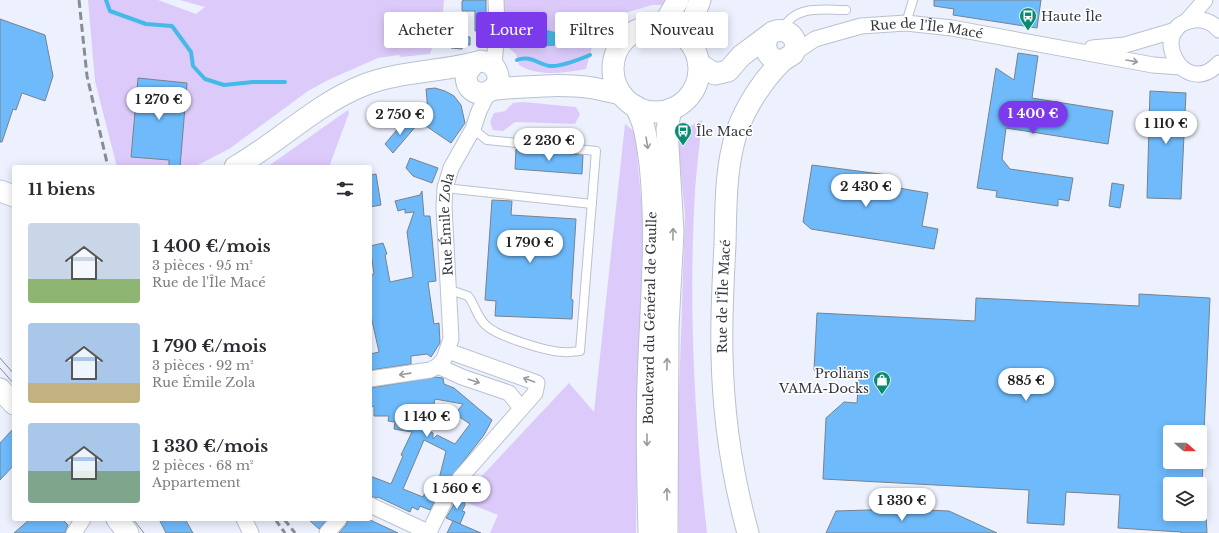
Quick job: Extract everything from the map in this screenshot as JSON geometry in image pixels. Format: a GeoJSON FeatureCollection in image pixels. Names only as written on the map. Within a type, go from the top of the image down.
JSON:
{"type":"FeatureCollection","features":[{"type":"Feature","properties":{"kind":"main road"},"geometry":{"type":"LineString","coordinates":[[671,12],[678,0]]}},
{"type":"Feature","properties":{"kind":"main road"},"geometry":{"type":"LineString","coordinates":[[696,12],[700,0]]}},
{"type":"Feature","properties":{"kind":"main road"},"geometry":{"type":"LineString","coordinates":[[628,100],[614,79],[614,62],[619,47],[630,35],[636,32]]}},
{"type":"Feature","properties":{"kind":"main road"},"geometry":{"type":"LineString","coordinates":[[238,165],[312,113],[365,84],[414,73],[430,71],[484,77],[535,86],[570,86],[592,88],[628,100],[650,112],[671,109],[683,102],[694,90],[698,78],[699,64],[693,48]]}},
{"type":"Feature","properties":{"kind":"main road"},"geometry":{"type":"LineString","coordinates":[[699,64],[716,74],[724,73],[741,56],[779,50]]}},
{"type":"Feature","properties":{"kind":"main road"},"geometry":{"type":"LineString","coordinates":[[694,90],[724,85],[732,79],[743,64],[750,59],[779,50]]}},
{"type":"Feature","properties":{"kind":"main road","name":"Rue de l'Île Macé"},"geometry":{"type":"LineString","coordinates":[[748,533],[738,499],[728,441],[723,370],[726,203],[730,164],[737,130],[779,50]]}},
{"type":"Feature","properties":{"kind":"main road"},"geometry":{"type":"LineString","coordinates":[[570,86],[596,76],[614,62]]}},
{"type":"Feature","properties":{"kind":"main road","name":"Boulevard du Général de Gaulle"},"geometry":{"type":"LineString","coordinates":[[628,100],[641,117],[648,147],[653,188],[654,233],[648,386],[649,533]]}},
{"type":"Feature","properties":{"kind":"main road","name":"Boulevard du Général de Gaulle"},"geometry":{"type":"LineString","coordinates":[[667,533],[668,327],[673,232],[667,129],[671,109]]}},
{"type":"Feature","properties":{"kind":"main road"},"geometry":{"type":"LineString","coordinates":[[0,191],[12,195]]}},
{"type":"Feature","properties":{"kind":"main road"},"geometry":{"type":"LineString","coordinates":[[0,389],[12,402]]}},
{"type":"Feature","properties":{"kind":"main road"},"geometry":{"type":"LineString","coordinates":[[119,521],[128,533]]}},
{"type":"Feature","properties":{"kind":"street","name":"Rue Émile Zola"},"geometry":{"type":"LineString","coordinates":[[438,366],[448,351],[452,327],[444,207],[445,188],[451,168],[473,129],[484,77],[496,0]]}},
{"type":"Feature","properties":{"kind":"street"},"geometry":{"type":"LineString","coordinates":[[1180,67],[1174,60],[1171,50],[1172,38],[1205,0]]}},
{"type":"Feature","properties":{"kind":"street","name":"Rue de l'Île Macé"},"geometry":{"type":"LineString","coordinates":[[1038,43],[1090,48],[1112,47],[1196,20],[1205,20],[1219,30]]}},
{"type":"Feature","properties":{"kind":"street","name":"Rue de l'Île Macé"},"geometry":{"type":"LineString","coordinates":[[779,50],[861,26],[906,23],[952,28],[1153,65],[1180,67],[1188,72],[1198,74]]}},
{"type":"Feature","properties":{"kind":"street"},"geometry":{"type":"LineString","coordinates":[[779,50],[815,39]]}},
{"type":"Feature","properties":{"kind":"street"},"geometry":{"type":"LineString","coordinates":[[1198,74],[1209,71],[1219,63]]}},
{"type":"Feature","properties":{"kind":"street"},"geometry":{"type":"LineString","coordinates":[[1198,74],[1219,76]]}},
{"type":"Feature","properties":{"kind":"street"},"geometry":{"type":"LineString","coordinates":[[372,506],[429,532],[447,496],[461,477],[535,393],[537,383],[448,351]]}},
{"type":"Feature","properties":{"kind":"street"},"geometry":{"type":"LineString","coordinates":[[372,379],[430,370],[438,366],[462,377],[509,393],[521,408]]}},
{"type":"Feature","properties":{"kind":"street"},"geometry":{"type":"LineString","coordinates":[[74,533],[82,521]]}},
{"type":"Feature","properties":{"kind":"street"},"geometry":{"type":"LineString","coordinates":[[245,521],[251,533]]}},
{"type":"Feature","properties":{"kind":"street"},"geometry":{"type":"LineString","coordinates":[[327,533],[337,521]]}},
{"type":"Feature","properties":{"kind":"lane"},"geometry":{"type":"LineString","coordinates":[[906,23],[912,0]]}},
{"type":"Feature","properties":{"kind":"lane"},"geometry":{"type":"LineString","coordinates":[[779,50],[786,23],[804,10],[846,10]]}},
{"type":"Feature","properties":{"kind":"lane"},"geometry":{"type":"LineString","coordinates":[[450,290],[468,296],[480,319],[488,327],[500,333],[535,346],[564,352],[580,351],[596,151],[487,140],[473,129]]}},
{"type":"Feature","properties":{"kind":"lane"},"geometry":{"type":"LineString","coordinates":[[445,188],[592,204]]}},
{"type":"Feature","properties":{"kind":"shaded area"},"geometry":{"type":"Polygon","coordinates":[[[88,0],[158,0],[196,14],[205,7],[180,0],[444,0],[443,12],[384,12],[384,48],[432,48],[430,54],[401,57],[399,55],[378,58],[328,80],[308,91],[229,149],[198,165],[116,165],[95,81],[88,0]]]}},
{"type":"Feature","properties":{"kind":"shaded area"},"geometry":{"type":"Polygon","coordinates":[[[504,0],[668,0],[666,5],[652,5],[628,12],[555,12],[555,48],[592,48],[586,69],[569,72],[543,73],[526,69],[519,65],[516,54],[509,48],[547,48],[547,12],[504,12],[504,0]]]}},
{"type":"Feature","properties":{"kind":"shaded area"},"geometry":{"type":"Polygon","coordinates":[[[523,102],[576,107],[580,114],[575,124],[515,122],[503,131],[493,130],[490,122],[494,113],[505,111],[513,103],[523,102]]]}},
{"type":"Feature","properties":{"kind":"shaded area"},"geometry":{"type":"Polygon","coordinates":[[[348,110],[349,113],[330,165],[270,165],[348,110]]]}},
{"type":"Feature","properties":{"kind":"shaded area"},"geometry":{"type":"Polygon","coordinates":[[[702,120],[696,176],[692,291],[696,412],[707,533],[679,533],[677,455],[685,215],[677,133],[702,120]]]}},
{"type":"Feature","properties":{"kind":"shaded area"},"geometry":{"type":"Polygon","coordinates":[[[625,124],[635,132],[643,220],[637,423],[636,533],[490,533],[498,515],[465,502],[464,495],[569,383],[594,412],[625,124]]]}},
{"type":"Feature","properties":{"kind":"water"},"geometry":{"type":"Polygon","coordinates":[[[547,30],[555,32],[555,46],[547,46],[547,30]]]}},
{"type":"Feature","properties":{"kind":"building"},"geometry":{"type":"Polygon","coordinates":[[[486,0],[486,12],[476,12],[476,31],[475,11],[462,11],[462,1],[486,0]]]}},
{"type":"Feature","properties":{"kind":"building"},"geometry":{"type":"Polygon","coordinates":[[[934,0],[1041,0],[1037,28],[953,15],[954,9],[934,6],[934,0]]]}},
{"type":"Feature","properties":{"kind":"building"},"geometry":{"type":"Polygon","coordinates":[[[0,19],[45,35],[53,76],[45,101],[22,93],[16,110],[13,109],[2,142],[0,142],[0,19]]]}},
{"type":"Feature","properties":{"kind":"building"},"geometry":{"type":"Polygon","coordinates":[[[468,37],[470,37],[470,45],[468,45],[468,37]]]}},
{"type":"Feature","properties":{"kind":"building"},"geometry":{"type":"Polygon","coordinates":[[[1018,53],[1038,56],[1032,98],[1113,111],[1108,144],[1006,128],[1002,159],[1010,169],[1073,178],[1069,201],[1058,199],[1058,206],[996,197],[997,191],[977,188],[996,68],[1014,80],[1018,53]]]}},
{"type":"Feature","properties":{"kind":"building"},"geometry":{"type":"Polygon","coordinates":[[[138,78],[187,83],[180,165],[169,165],[169,160],[131,157],[138,78]]]}},
{"type":"Feature","properties":{"kind":"building"},"geometry":{"type":"Polygon","coordinates":[[[435,88],[454,96],[461,105],[465,123],[451,143],[423,124],[428,112],[426,89],[435,88]]]}},
{"type":"Feature","properties":{"kind":"building"},"geometry":{"type":"Polygon","coordinates":[[[1150,91],[1186,93],[1181,199],[1147,198],[1150,91]]]}},
{"type":"Feature","properties":{"kind":"building"},"geometry":{"type":"Polygon","coordinates":[[[406,119],[416,126],[393,153],[385,144],[406,119]]]}},
{"type":"Feature","properties":{"kind":"building"},"geometry":{"type":"Polygon","coordinates":[[[516,149],[583,155],[582,174],[515,169],[516,149]]]}},
{"type":"Feature","properties":{"kind":"building"},"geometry":{"type":"Polygon","coordinates":[[[410,158],[438,168],[432,183],[413,176],[406,168],[410,158]]]}},
{"type":"Feature","properties":{"kind":"building"},"geometry":{"type":"Polygon","coordinates":[[[812,165],[888,175],[887,186],[928,193],[922,226],[938,229],[934,249],[811,229],[803,222],[812,165]]]}},
{"type":"Feature","properties":{"kind":"building"},"geometry":{"type":"Polygon","coordinates":[[[376,174],[381,205],[372,207],[372,175],[376,174]]]}},
{"type":"Feature","properties":{"kind":"building"},"geometry":{"type":"Polygon","coordinates":[[[1112,183],[1124,185],[1120,208],[1109,206],[1112,183]]]}},
{"type":"Feature","properties":{"kind":"building"},"geometry":{"type":"Polygon","coordinates":[[[422,191],[424,216],[430,216],[436,281],[428,282],[434,324],[439,323],[440,343],[431,357],[427,354],[411,356],[411,364],[372,370],[372,354],[379,352],[372,320],[372,274],[374,274],[372,246],[383,243],[387,254],[385,255],[390,282],[413,277],[407,232],[414,212],[405,213],[405,209],[398,211],[395,201],[420,195],[422,191]]]}},
{"type":"Feature","properties":{"kind":"building"},"geometry":{"type":"Polygon","coordinates":[[[492,200],[512,201],[511,215],[576,219],[571,299],[573,300],[572,319],[495,316],[496,301],[485,300],[492,200]]]}},
{"type":"Feature","properties":{"kind":"building"},"geometry":{"type":"Polygon","coordinates":[[[1139,294],[1210,298],[1204,425],[1163,425],[1163,469],[1203,469],[1202,477],[1163,477],[1163,521],[1206,521],[1207,533],[1181,533],[1118,528],[1120,495],[1066,492],[1064,525],[1027,523],[1029,490],[823,479],[826,418],[844,402],[857,403],[859,373],[814,370],[817,313],[975,321],[976,298],[1139,306],[1139,294]]]}},
{"type":"Feature","properties":{"kind":"building"},"geometry":{"type":"Polygon","coordinates":[[[435,377],[443,378],[444,384],[454,388],[492,420],[484,435],[440,491],[430,510],[420,506],[418,510],[412,507],[410,512],[378,497],[372,497],[372,477],[391,484],[403,456],[401,455],[412,432],[394,429],[395,422],[388,421],[389,416],[374,416],[374,406],[372,406],[372,388],[435,377]],[[435,399],[433,409],[423,427],[433,433],[433,439],[437,435],[455,444],[470,424],[455,414],[463,404],[435,399]],[[424,440],[403,489],[423,497],[426,491],[435,495],[446,451],[424,440]]]}},
{"type":"Feature","properties":{"kind":"building"},"geometry":{"type":"Polygon","coordinates":[[[12,430],[12,467],[0,480],[0,443],[12,430]]]}},
{"type":"Feature","properties":{"kind":"building"},"geometry":{"type":"Polygon","coordinates":[[[460,494],[464,495],[465,505],[462,511],[465,512],[460,524],[446,518],[460,494]]]}},
{"type":"Feature","properties":{"kind":"building"},"geometry":{"type":"Polygon","coordinates":[[[901,509],[949,511],[997,533],[826,533],[836,511],[901,509]]]}},
{"type":"Feature","properties":{"kind":"building"},"geometry":{"type":"Polygon","coordinates":[[[28,521],[64,521],[68,525],[65,533],[14,533],[28,521]]]}},
{"type":"Feature","properties":{"kind":"building"},"geometry":{"type":"Polygon","coordinates":[[[160,521],[186,521],[193,533],[166,533],[160,521]]]}},
{"type":"Feature","properties":{"kind":"building"},"geometry":{"type":"Polygon","coordinates":[[[310,521],[325,521],[319,529],[310,521]]]}},
{"type":"Feature","properties":{"kind":"building"},"geometry":{"type":"Polygon","coordinates":[[[347,521],[372,521],[398,533],[339,533],[347,521]]]}},
{"type":"Feature","properties":{"kind":"building"},"geometry":{"type":"Polygon","coordinates":[[[453,521],[481,533],[447,533],[453,521]]]}},
{"type":"Feature","properties":{"kind":"waterway"},"geometry":{"type":"LineString","coordinates":[[106,0],[110,11],[146,24],[172,26],[191,52],[193,66],[205,79],[224,85],[253,82],[285,82]]}},
{"type":"Feature","properties":{"kind":"waterway"},"geometry":{"type":"LineString","coordinates":[[517,60],[530,59],[546,65],[554,66],[590,55]]}},
{"type":"Feature","properties":{"kind":"tram line"},"geometry":{"type":"LineString","coordinates":[[0,358],[12,372]]}},
{"type":"Feature","properties":{"kind":"tram line"},"geometry":{"type":"LineString","coordinates":[[0,368],[12,382]]}},
{"type":"Feature","properties":{"kind":"tram line"},"geometry":{"type":"LineString","coordinates":[[135,521],[144,533]]}},
{"type":"Feature","properties":{"kind":"railway"},"geometry":{"type":"LineString","coordinates":[[79,0],[87,76],[108,165]]}},
{"type":"Feature","properties":{"kind":"railway"},"geometry":{"type":"LineString","coordinates":[[276,521],[285,533]]}},
{"type":"Feature","properties":{"kind":"railway"},"geometry":{"type":"LineString","coordinates":[[286,521],[295,533]]}},
{"type":"Feature","properties":{"kind":"place","name":"Haute Île"},"geometry":{"type":"Point","coordinates":[1028,31]}},
{"type":"Feature","properties":{"kind":"place","name":"Île Macé"},"geometry":{"type":"Point","coordinates":[683,146]}},
{"type":"Feature","properties":{"kind":"place","name":"Prolians VAMA-Docks"},"geometry":{"type":"Point","coordinates":[882,395]}}]}
